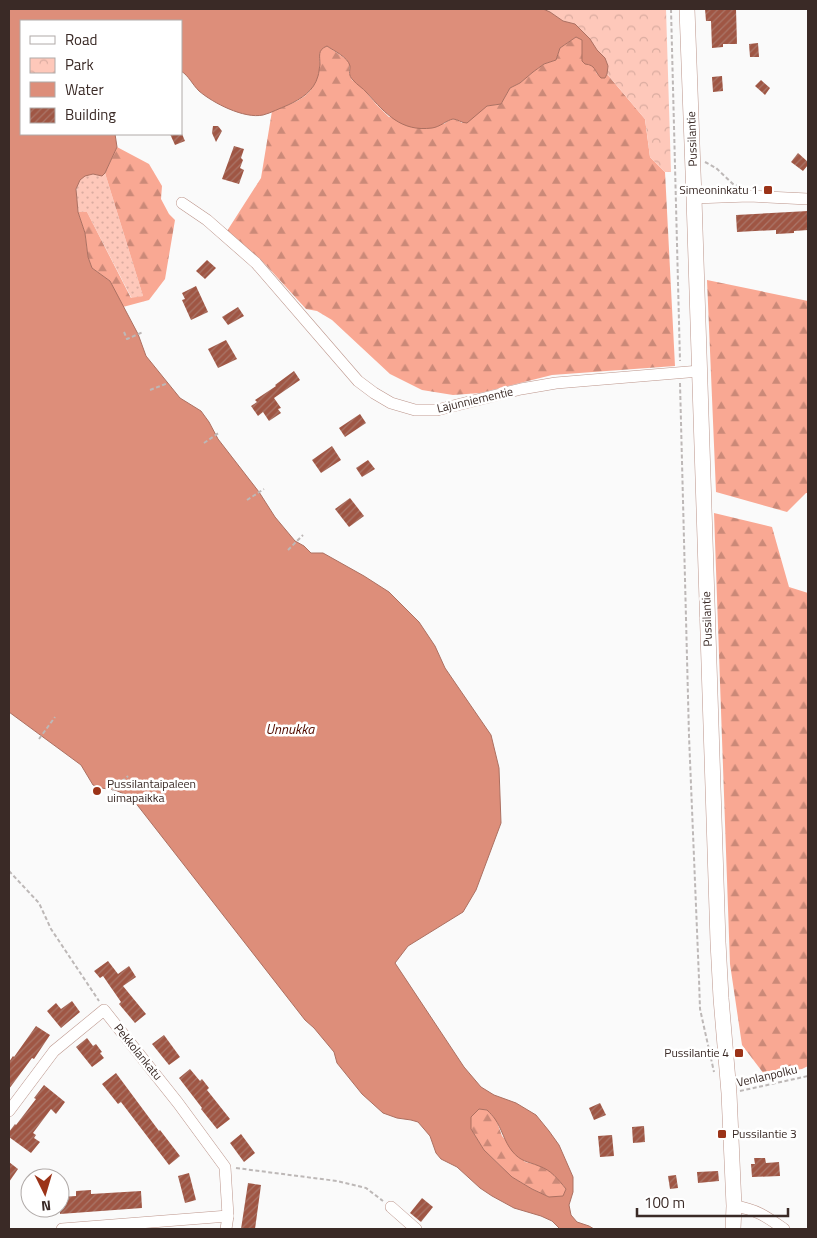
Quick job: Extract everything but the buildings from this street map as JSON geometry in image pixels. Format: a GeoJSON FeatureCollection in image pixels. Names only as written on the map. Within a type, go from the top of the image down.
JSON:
{"type":"FeatureCollection","features":[{"type":"Feature","properties":{"kind":"street","name":"Pussilantie"},"geometry":{"type":"LineString","coordinates":[[687,9],[718,942],[729,1093],[734,1206],[733,1229]]}},
{"type":"Feature","properties":{"kind":"street"},"geometry":{"type":"LineString","coordinates":[[694,198],[749,196],[808,199]]}},
{"type":"Feature","properties":{"kind":"street","name":"Lajunniementie"},"geometry":{"type":"LineString","coordinates":[[182,203],[212,225],[256,263],[358,381],[374,394],[390,403],[414,410],[437,410],[556,383],[700,371]]}},
{"type":"Feature","properties":{"kind":"street"},"geometry":{"type":"LineString","coordinates":[[9,1111],[54,1051],[104,1010]]}},
{"type":"Feature","properties":{"kind":"street","name":"Pekkolankatu"},"geometry":{"type":"LineString","coordinates":[[104,1010],[178,1103],[225,1167]]}},
{"type":"Feature","properties":{"kind":"street"},"geometry":{"type":"LineString","coordinates":[[225,1167],[228,1216],[226,1229]]}},
{"type":"Feature","properties":{"kind":"street"},"geometry":{"type":"LineString","coordinates":[[734,1206],[746,1208],[767,1216],[784,1229]]}},
{"type":"Feature","properties":{"kind":"street"},"geometry":{"type":"LineString","coordinates":[[391,1207],[416,1229]]}},
{"type":"Feature","properties":{"kind":"street"},"geometry":{"type":"LineString","coordinates":[[62,1229],[228,1216]]}},
{"type":"Feature","properties":{"kind":"path"},"geometry":{"type":"LineString","coordinates":[[671,9],[689,736],[699,987],[700,1009],[715,1077]]}},
{"type":"Feature","properties":{"kind":"path"},"geometry":{"type":"LineString","coordinates":[[124,332],[127,339],[143,332]]}},
{"type":"Feature","properties":{"kind":"path"},"geometry":{"type":"LineString","coordinates":[[150,390],[168,383]]}},
{"type":"Feature","properties":{"kind":"path"},"geometry":{"type":"LineString","coordinates":[[204,443],[220,432]]}},
{"type":"Feature","properties":{"kind":"path"},"geometry":{"type":"LineString","coordinates":[[247,500],[264,489]]}},
{"type":"Feature","properties":{"kind":"path"},"geometry":{"type":"LineString","coordinates":[[288,550],[303,535]]}},
{"type":"Feature","properties":{"kind":"path"},"geometry":{"type":"LineString","coordinates":[[39,739],[55,718]]}},
{"type":"Feature","properties":{"kind":"path"},"geometry":{"type":"LineString","coordinates":[[112,790],[128,776]]}},
{"type":"Feature","properties":{"kind":"path"},"geometry":{"type":"LineString","coordinates":[[9,871],[39,903],[51,929],[104,1010]]}},
{"type":"Feature","properties":{"kind":"path","name":"Venlanpolku"},"geometry":{"type":"LineString","coordinates":[[729,1093],[808,1076]]}},
{"type":"Feature","properties":{"kind":"path"},"geometry":{"type":"LineString","coordinates":[[225,1167],[337,1182],[366,1188],[391,1207]]}},
{"type":"Feature","properties":{"kind":"green space"},"geometry":{"type":"Polygon","coordinates":[[[543,9],[666,9],[671,172],[665,172],[650,157],[645,119],[607,74],[608,66],[605,58],[575,24],[563,21],[543,9]]]}},
{"type":"Feature","properties":{"kind":"green space"},"geometry":{"type":"Polygon","coordinates":[[[576,37],[582,39],[582,61],[594,67],[597,74],[605,78],[607,74],[645,119],[650,157],[665,172],[675,366],[552,375],[480,393],[453,395],[422,390],[390,374],[332,320],[317,311],[306,309],[266,265],[227,231],[261,178],[272,111],[294,102],[309,93],[318,74],[321,49],[327,46],[346,59],[350,64],[349,73],[352,80],[360,85],[389,117],[444,124],[452,119],[462,123],[487,106],[501,104],[510,88],[520,83],[544,64],[556,60],[560,48],[576,37]]]}},
{"type":"Feature","properties":{"kind":"green space"},"geometry":{"type":"Polygon","coordinates":[[[117,147],[149,164],[162,186],[161,199],[169,214],[175,220],[165,279],[149,300],[123,307],[110,281],[92,268],[88,257],[85,233],[78,212],[87,212],[131,298],[143,296],[105,173],[117,147]]]}},
{"type":"Feature","properties":{"kind":"green space"},"geometry":{"type":"Polygon","coordinates":[[[105,173],[143,296],[132,299],[87,212],[78,212],[77,190],[81,178],[92,174],[102,176],[105,173]]]}},
{"type":"Feature","properties":{"kind":"green space"},"geometry":{"type":"Polygon","coordinates":[[[707,280],[808,301],[808,493],[787,512],[716,492],[707,280]]]}},
{"type":"Feature","properties":{"kind":"green space"},"geometry":{"type":"Polygon","coordinates":[[[714,513],[772,527],[789,587],[808,593],[808,1066],[802,1069],[764,1074],[742,1045],[730,964],[714,513]]]}},
{"type":"Feature","properties":{"kind":"green space"},"geometry":{"type":"Polygon","coordinates":[[[479,1109],[487,1110],[496,1119],[502,1136],[525,1162],[538,1165],[550,1171],[559,1180],[566,1189],[563,1197],[549,1197],[532,1189],[512,1177],[484,1150],[471,1129],[471,1117],[479,1109]]]}},
{"type":"Feature","properties":{"kind":"water","name":"Unnukka"},"geometry":{"type":"Polygon","coordinates":[[[9,9],[543,9],[563,21],[575,24],[605,58],[608,66],[605,78],[601,78],[593,67],[582,61],[582,40],[576,37],[560,48],[556,60],[544,64],[520,83],[510,88],[501,104],[487,106],[467,123],[453,119],[432,128],[421,129],[395,120],[381,108],[351,78],[350,66],[347,60],[327,46],[320,51],[318,75],[310,90],[288,105],[263,115],[255,116],[229,109],[212,100],[199,91],[182,72],[182,20],[20,20],[20,135],[115,135],[117,147],[105,173],[102,176],[93,174],[85,176],[80,180],[76,189],[78,212],[85,233],[88,257],[92,268],[110,281],[138,334],[146,356],[180,398],[201,411],[218,439],[259,492],[275,517],[295,541],[311,553],[323,553],[389,592],[419,622],[435,646],[445,668],[491,735],[499,768],[501,823],[476,890],[463,912],[408,946],[395,963],[464,1067],[481,1087],[494,1095],[516,1103],[536,1115],[549,1131],[559,1145],[573,1177],[573,1192],[569,1205],[571,1215],[577,1222],[594,1229],[560,1229],[552,1221],[514,1208],[492,1196],[457,1167],[441,1159],[436,1153],[430,1136],[418,1122],[383,1113],[362,1094],[337,1063],[334,1052],[305,1020],[131,797],[115,790],[93,785],[81,765],[9,712],[9,9]],[[479,1109],[471,1117],[471,1129],[484,1150],[512,1177],[532,1189],[549,1197],[563,1196],[566,1189],[554,1175],[515,1155],[487,1110],[479,1109]]]}},
{"type":"Feature","properties":{"kind":"place","name":"Simeoninkatu 1"},"geometry":{"type":"Point","coordinates":[768,190]}},
{"type":"Feature","properties":{"kind":"place","name":"Pussilantaipaleen uimapaikka"},"geometry":{"type":"Point","coordinates":[97,791]}},
{"type":"Feature","properties":{"kind":"place","name":"Pussilantie 4"},"geometry":{"type":"Point","coordinates":[739,1053]}},
{"type":"Feature","properties":{"kind":"place","name":"Pussilantie 3"},"geometry":{"type":"Point","coordinates":[722,1134]}}]}
